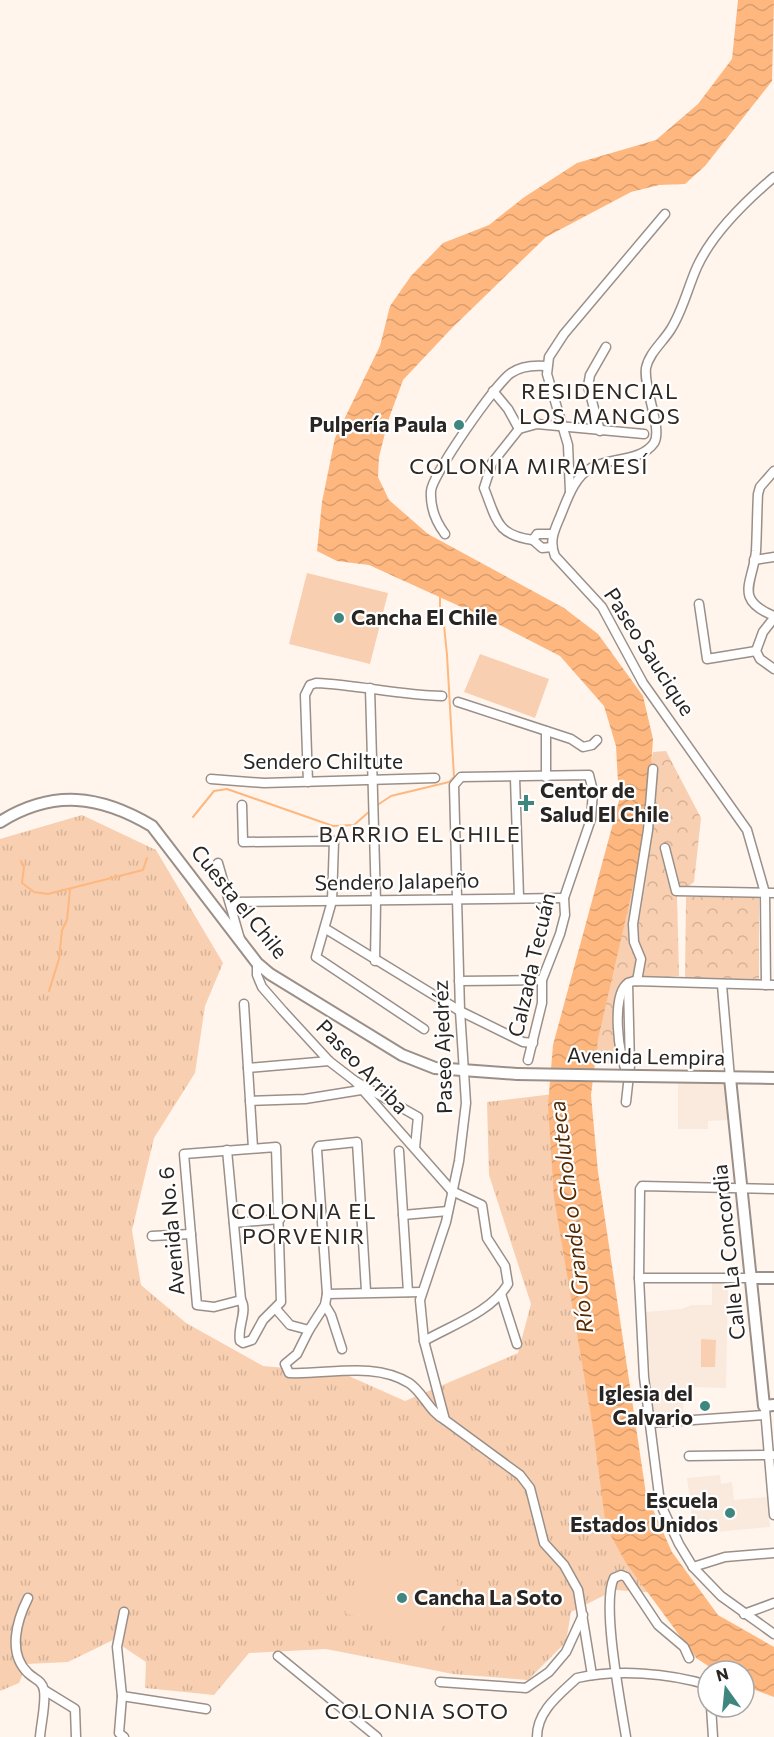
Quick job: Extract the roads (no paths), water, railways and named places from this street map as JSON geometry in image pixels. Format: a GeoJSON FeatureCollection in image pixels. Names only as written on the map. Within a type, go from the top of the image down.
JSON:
{"type":"FeatureCollection","features":[{"type":"Feature","properties":{"kind":"main road","name":"Cuesta el Chile"},"geometry":{"type":"LineString","coordinates":[[0,822],[28,806],[53,799],[102,803],[128,811],[152,826],[257,963],[270,974],[402,1055],[435,1068],[518,1074]]}},
{"type":"Feature","properties":{"kind":"main road","name":"Avenida Lempira"},"geometry":{"type":"LineString","coordinates":[[518,1074],[774,1078]]}},
{"type":"Feature","properties":{"kind":"main road","name":"Calle La Concordia"},"geometry":{"type":"LineString","coordinates":[[730,1078],[768,1408]]}},
{"type":"Feature","properties":{"kind":"main road"},"geometry":{"type":"LineString","coordinates":[[752,1278],[774,1278]]}},
{"type":"Feature","properties":{"kind":"street"},"geometry":{"type":"LineString","coordinates":[[644,434],[564,429],[537,424],[519,429],[492,463],[484,488],[504,531],[514,537],[533,540],[542,548],[552,547],[552,534],[570,493],[591,468],[646,452],[655,442],[657,435],[647,390],[646,366],[671,329],[702,257],[740,206],[774,177]]}},
{"type":"Feature","properties":{"kind":"street"},"geometry":{"type":"LineString","coordinates":[[570,493],[569,457],[564,429],[546,366],[552,350],[665,214]]}},
{"type":"Feature","properties":{"kind":"street"},"geometry":{"type":"LineString","coordinates":[[600,431],[588,386],[590,375],[606,347]]}},
{"type":"Feature","properties":{"kind":"street"},"geometry":{"type":"LineString","coordinates":[[445,534],[435,521],[430,493],[432,485],[493,392],[511,373],[530,366],[546,366]]}},
{"type":"Feature","properties":{"kind":"street"},"geometry":{"type":"LineString","coordinates":[[493,392],[508,409],[519,429]]}},
{"type":"Feature","properties":{"kind":"street"},"geometry":{"type":"LineString","coordinates":[[774,471],[760,487],[758,494],[748,593],[754,606],[774,617],[763,632],[756,651],[760,659],[774,669]]}},
{"type":"Feature","properties":{"kind":"street"},"geometry":{"type":"LineString","coordinates":[[533,540],[537,534],[552,534]]}},
{"type":"Feature","properties":{"kind":"street","name":"Paseo Saucique"},"geometry":{"type":"LineString","coordinates":[[552,547],[555,556],[602,607],[643,683],[730,803],[753,843],[770,893],[770,985]]}},
{"type":"Feature","properties":{"kind":"street"},"geometry":{"type":"LineString","coordinates":[[753,560],[774,557]]}},
{"type":"Feature","properties":{"kind":"street"},"geometry":{"type":"LineString","coordinates":[[699,604],[707,659],[756,651]]}},
{"type":"Feature","properties":{"kind":"street"},"geometry":{"type":"LineString","coordinates":[[308,782],[307,690],[316,683],[370,688],[379,692],[442,696]]}},
{"type":"Feature","properties":{"kind":"street"},"geometry":{"type":"LineString","coordinates":[[370,688],[376,902],[375,961]]}},
{"type":"Feature","properties":{"kind":"street"},"geometry":{"type":"LineString","coordinates":[[458,702],[571,739],[583,747],[592,745],[597,740]]}},
{"type":"Feature","properties":{"kind":"street"},"geometry":{"type":"LineString","coordinates":[[519,897],[515,778],[546,777],[546,731]]}},
{"type":"Feature","properties":{"kind":"street"},"geometry":{"type":"LineString","coordinates":[[626,1102],[634,1075],[633,982],[641,959],[634,942],[633,924],[648,830],[652,769]]}},
{"type":"Feature","properties":{"kind":"street","name":"Calzada Tecuán"},"geometry":{"type":"LineString","coordinates":[[528,1060],[542,1004],[542,980],[561,934],[565,915],[564,898],[591,819],[593,791],[589,775],[546,777]]}},
{"type":"Feature","properties":{"kind":"street","name":"Paseo Ajedréz"},"geometry":{"type":"LineString","coordinates":[[446,1420],[424,1341],[420,1300],[448,1211],[466,1103],[460,1011],[454,785],[461,777],[515,778]]}},
{"type":"Feature","properties":{"kind":"street","name":"Sendero Chiltute"},"geometry":{"type":"LineString","coordinates":[[211,778],[264,783],[435,778]]}},
{"type":"Feature","properties":{"kind":"street"},"geometry":{"type":"LineString","coordinates":[[242,805],[243,842],[334,841],[332,901],[326,929],[316,957],[424,1029]]}},
{"type":"Feature","properties":{"kind":"street"},"geometry":{"type":"LineString","coordinates":[[665,848],[676,891],[770,893]]}},
{"type":"Feature","properties":{"kind":"street"},"geometry":{"type":"LineString","coordinates":[[218,863],[240,940]]}},
{"type":"Feature","properties":{"kind":"street","name":"Sendero Jalapeño"},"geometry":{"type":"LineString","coordinates":[[231,902],[564,898]]}},
{"type":"Feature","properties":{"kind":"street"},"geometry":{"type":"LineString","coordinates":[[326,929],[460,1011],[523,1042],[533,1043]]}},
{"type":"Feature","properties":{"kind":"street","name":"Paseo Arriba"},"geometry":{"type":"LineString","coordinates":[[257,963],[257,975],[262,987],[329,1061],[355,1081],[452,1191]]}},
{"type":"Feature","properties":{"kind":"street"},"geometry":{"type":"LineString","coordinates":[[459,981],[542,980]]}},
{"type":"Feature","properties":{"kind":"street"},"geometry":{"type":"LineString","coordinates":[[633,982],[770,985]]}},
{"type":"Feature","properties":{"kind":"street","name":"Calle La Concordia"},"geometry":{"type":"LineString","coordinates":[[722,985],[730,1078]]}},
{"type":"Feature","properties":{"kind":"street"},"geometry":{"type":"LineString","coordinates":[[244,1004],[253,1148]]}},
{"type":"Feature","properties":{"kind":"street"},"geometry":{"type":"LineString","coordinates":[[248,1068],[329,1061]]}},
{"type":"Feature","properties":{"kind":"street"},"geometry":{"type":"LineString","coordinates":[[355,1081],[418,1117],[415,1148]]}},
{"type":"Feature","properties":{"kind":"street"},"geometry":{"type":"LineString","coordinates":[[250,1101],[305,1099],[361,1090]]}},
{"type":"Feature","properties":{"kind":"street"},"geometry":{"type":"LineString","coordinates":[[366,1291],[358,1144],[319,1146],[317,1150],[327,1294],[325,1305],[297,1354],[285,1364],[285,1369],[289,1373],[297,1374],[365,1371],[395,1377],[419,1392],[446,1420],[526,1481],[542,1538],[570,1574],[578,1590],[592,1675]]}},
{"type":"Feature","properties":{"kind":"street"},"geometry":{"type":"LineString","coordinates":[[278,1306],[263,1320],[252,1340],[243,1343],[240,1341],[238,1330],[244,1307],[241,1300],[227,1150],[276,1147],[280,1219],[278,1306],[294,1328],[309,1330]]}},
{"type":"Feature","properties":{"kind":"street","name":"Avenida No. 6"},"geometry":{"type":"LineString","coordinates":[[227,1150],[184,1154],[197,1305],[214,1307],[241,1300]]}},
{"type":"Feature","properties":{"kind":"street"},"geometry":{"type":"LineString","coordinates":[[399,1151],[408,1292]]}},
{"type":"Feature","properties":{"kind":"street"},"geometry":{"type":"LineString","coordinates":[[774,1189],[642,1186],[640,1189],[639,1278],[644,1377],[660,1503],[679,1544],[693,1567],[721,1596],[774,1634]]}},
{"type":"Feature","properties":{"kind":"street"},"geometry":{"type":"LineString","coordinates":[[424,1341],[490,1304],[508,1284],[508,1276],[487,1238],[482,1205],[452,1191]]}},
{"type":"Feature","properties":{"kind":"street"},"geometry":{"type":"LineString","coordinates":[[403,1215],[448,1211]]}},
{"type":"Feature","properties":{"kind":"street"},"geometry":{"type":"LineString","coordinates":[[234,1223],[280,1219]]}},
{"type":"Feature","properties":{"kind":"street"},"geometry":{"type":"LineString","coordinates":[[152,1236],[191,1233]]}},
{"type":"Feature","properties":{"kind":"street"},"geometry":{"type":"LineString","coordinates":[[639,1278],[752,1278]]}},
{"type":"Feature","properties":{"kind":"street"},"geometry":{"type":"LineString","coordinates":[[327,1294],[366,1291],[422,1292]]}},
{"type":"Feature","properties":{"kind":"street"},"geometry":{"type":"LineString","coordinates":[[501,1294],[517,1344]]}},
{"type":"Feature","properties":{"kind":"street"},"geometry":{"type":"LineString","coordinates":[[325,1305],[331,1315],[342,1349]]}},
{"type":"Feature","properties":{"kind":"street"},"geometry":{"type":"LineString","coordinates":[[651,1423],[768,1408]]}},
{"type":"Feature","properties":{"kind":"street","name":"Calle La Concordia"},"geometry":{"type":"LineString","coordinates":[[768,1408],[774,1515]]}},
{"type":"Feature","properties":{"kind":"street"},"geometry":{"type":"LineString","coordinates":[[689,1456],[771,1455]]}},
{"type":"Feature","properties":{"kind":"street"},"geometry":{"type":"LineString","coordinates":[[693,1567],[725,1557],[774,1553]]}},
{"type":"Feature","properties":{"kind":"street"},"geometry":{"type":"LineString","coordinates":[[626,1737],[609,1621],[610,1584],[614,1578],[621,1575],[626,1577],[658,1625],[684,1647],[689,1658]]}},
{"type":"Feature","properties":{"kind":"street"},"geometry":{"type":"LineString","coordinates":[[28,1598],[18,1617],[15,1643],[20,1664],[29,1675],[40,1682],[44,1690],[75,1709],[76,1737]]}},
{"type":"Feature","properties":{"kind":"street"},"geometry":{"type":"LineString","coordinates":[[744,1614],[774,1603]]}},
{"type":"Feature","properties":{"kind":"street"},"geometry":{"type":"LineString","coordinates":[[124,1612],[117,1647],[122,1696],[119,1733],[124,1737]]}},
{"type":"Feature","properties":{"kind":"street"},"geometry":{"type":"LineString","coordinates":[[440,1682],[526,1688],[549,1672],[566,1652],[583,1615]]}},
{"type":"Feature","properties":{"kind":"street"},"geometry":{"type":"LineString","coordinates":[[278,1656],[377,1737]]}},
{"type":"Feature","properties":{"kind":"street"},"geometry":{"type":"LineString","coordinates":[[537,1737],[537,1726],[543,1712],[577,1678],[592,1675],[617,1675],[687,1678],[696,1681]]}},
{"type":"Feature","properties":{"kind":"street"},"geometry":{"type":"LineString","coordinates":[[39,1737],[44,1690]]}},
{"type":"Feature","properties":{"kind":"street"},"geometry":{"type":"LineString","coordinates":[[122,1696],[206,1709]]}},
{"type":"Feature","properties":{"kind":"street"},"geometry":{"type":"LineString","coordinates":[[712,1719],[713,1737]]}},
{"type":"Feature","properties":{"kind":"water","name":"Río Grande o Choluteca"},"geometry":{"type":"Polygon","coordinates":[[[738,0],[774,0],[772,81],[705,166],[685,184],[659,185],[631,192],[546,237],[451,329],[403,380],[388,421],[379,457],[378,477],[389,500],[428,534],[564,608],[598,634],[643,696],[653,739],[647,826],[598,1039],[591,1095],[598,1172],[646,1494],[672,1552],[718,1615],[774,1647],[774,1697],[756,1690],[756,1659],[696,1658],[626,1563],[606,1527],[593,1428],[554,1198],[548,1105],[553,1045],[619,801],[616,746],[604,706],[560,656],[490,620],[369,565],[337,561],[317,551],[322,502],[335,438],[380,346],[390,306],[411,276],[443,243],[489,225],[523,198],[577,163],[656,140],[698,104],[732,59],[738,0]]]}},
{"type":"Feature","properties":{"kind":"waterway"},"geometry":{"type":"LineString","coordinates":[[376,806],[391,796],[449,782],[454,777],[447,655],[444,625],[440,613],[440,597]]}},
{"type":"Feature","properties":{"kind":"waterway"},"geometry":{"type":"LineString","coordinates":[[193,817],[214,791],[227,789],[333,826],[354,825],[371,810]]}},
{"type":"Feature","properties":{"kind":"waterway"},"geometry":{"type":"LineString","coordinates":[[21,861],[24,867],[22,883],[34,892],[48,894],[143,870],[147,858]]}},
{"type":"Feature","properties":{"kind":"waterway"},"geometry":{"type":"LineString","coordinates":[[49,991],[59,959],[70,890]]}},
{"type":"Feature","properties":{"kind":"place","name":"Pulpería Paula"},"geometry":{"type":"Point","coordinates":[459,425]}},
{"type":"Feature","properties":{"kind":"place","name":"Cancha El Chile"},"geometry":{"type":"Point","coordinates":[339,618]}},
{"type":"Feature","properties":{"kind":"place","name":"Centor de Salud El Chile"},"geometry":{"type":"Point","coordinates":[526,803]}},
{"type":"Feature","properties":{"kind":"place","name":"Iglesia del Calvario"},"geometry":{"type":"Point","coordinates":[705,1406]}},
{"type":"Feature","properties":{"kind":"place","name":"Escuela Estados Unidos"},"geometry":{"type":"Point","coordinates":[730,1513]}},
{"type":"Feature","properties":{"kind":"place","name":"Cancha La Soto"},"geometry":{"type":"Point","coordinates":[402,1598]}},
{"type":"Feature","properties":{"kind":"district","name":"RESIDENCIAL LOS MANGOS"},"geometry":{"type":"Point","coordinates":[600,404]}},
{"type":"Feature","properties":{"kind":"district","name":"COLONIA MIRAMESÍ"},"geometry":{"type":"Point","coordinates":[529,466]}},
{"type":"Feature","properties":{"kind":"district","name":"BARRIO EL CHILE"},"geometry":{"type":"Point","coordinates":[420,834]}},
{"type":"Feature","properties":{"kind":"district","name":"COLONIA EL PORVENIR"},"geometry":{"type":"Point","coordinates":[304,1224]}},
{"type":"Feature","properties":{"kind":"district","name":"COLONIA SOTO"},"geometry":{"type":"Point","coordinates":[417,1711]}}]}
